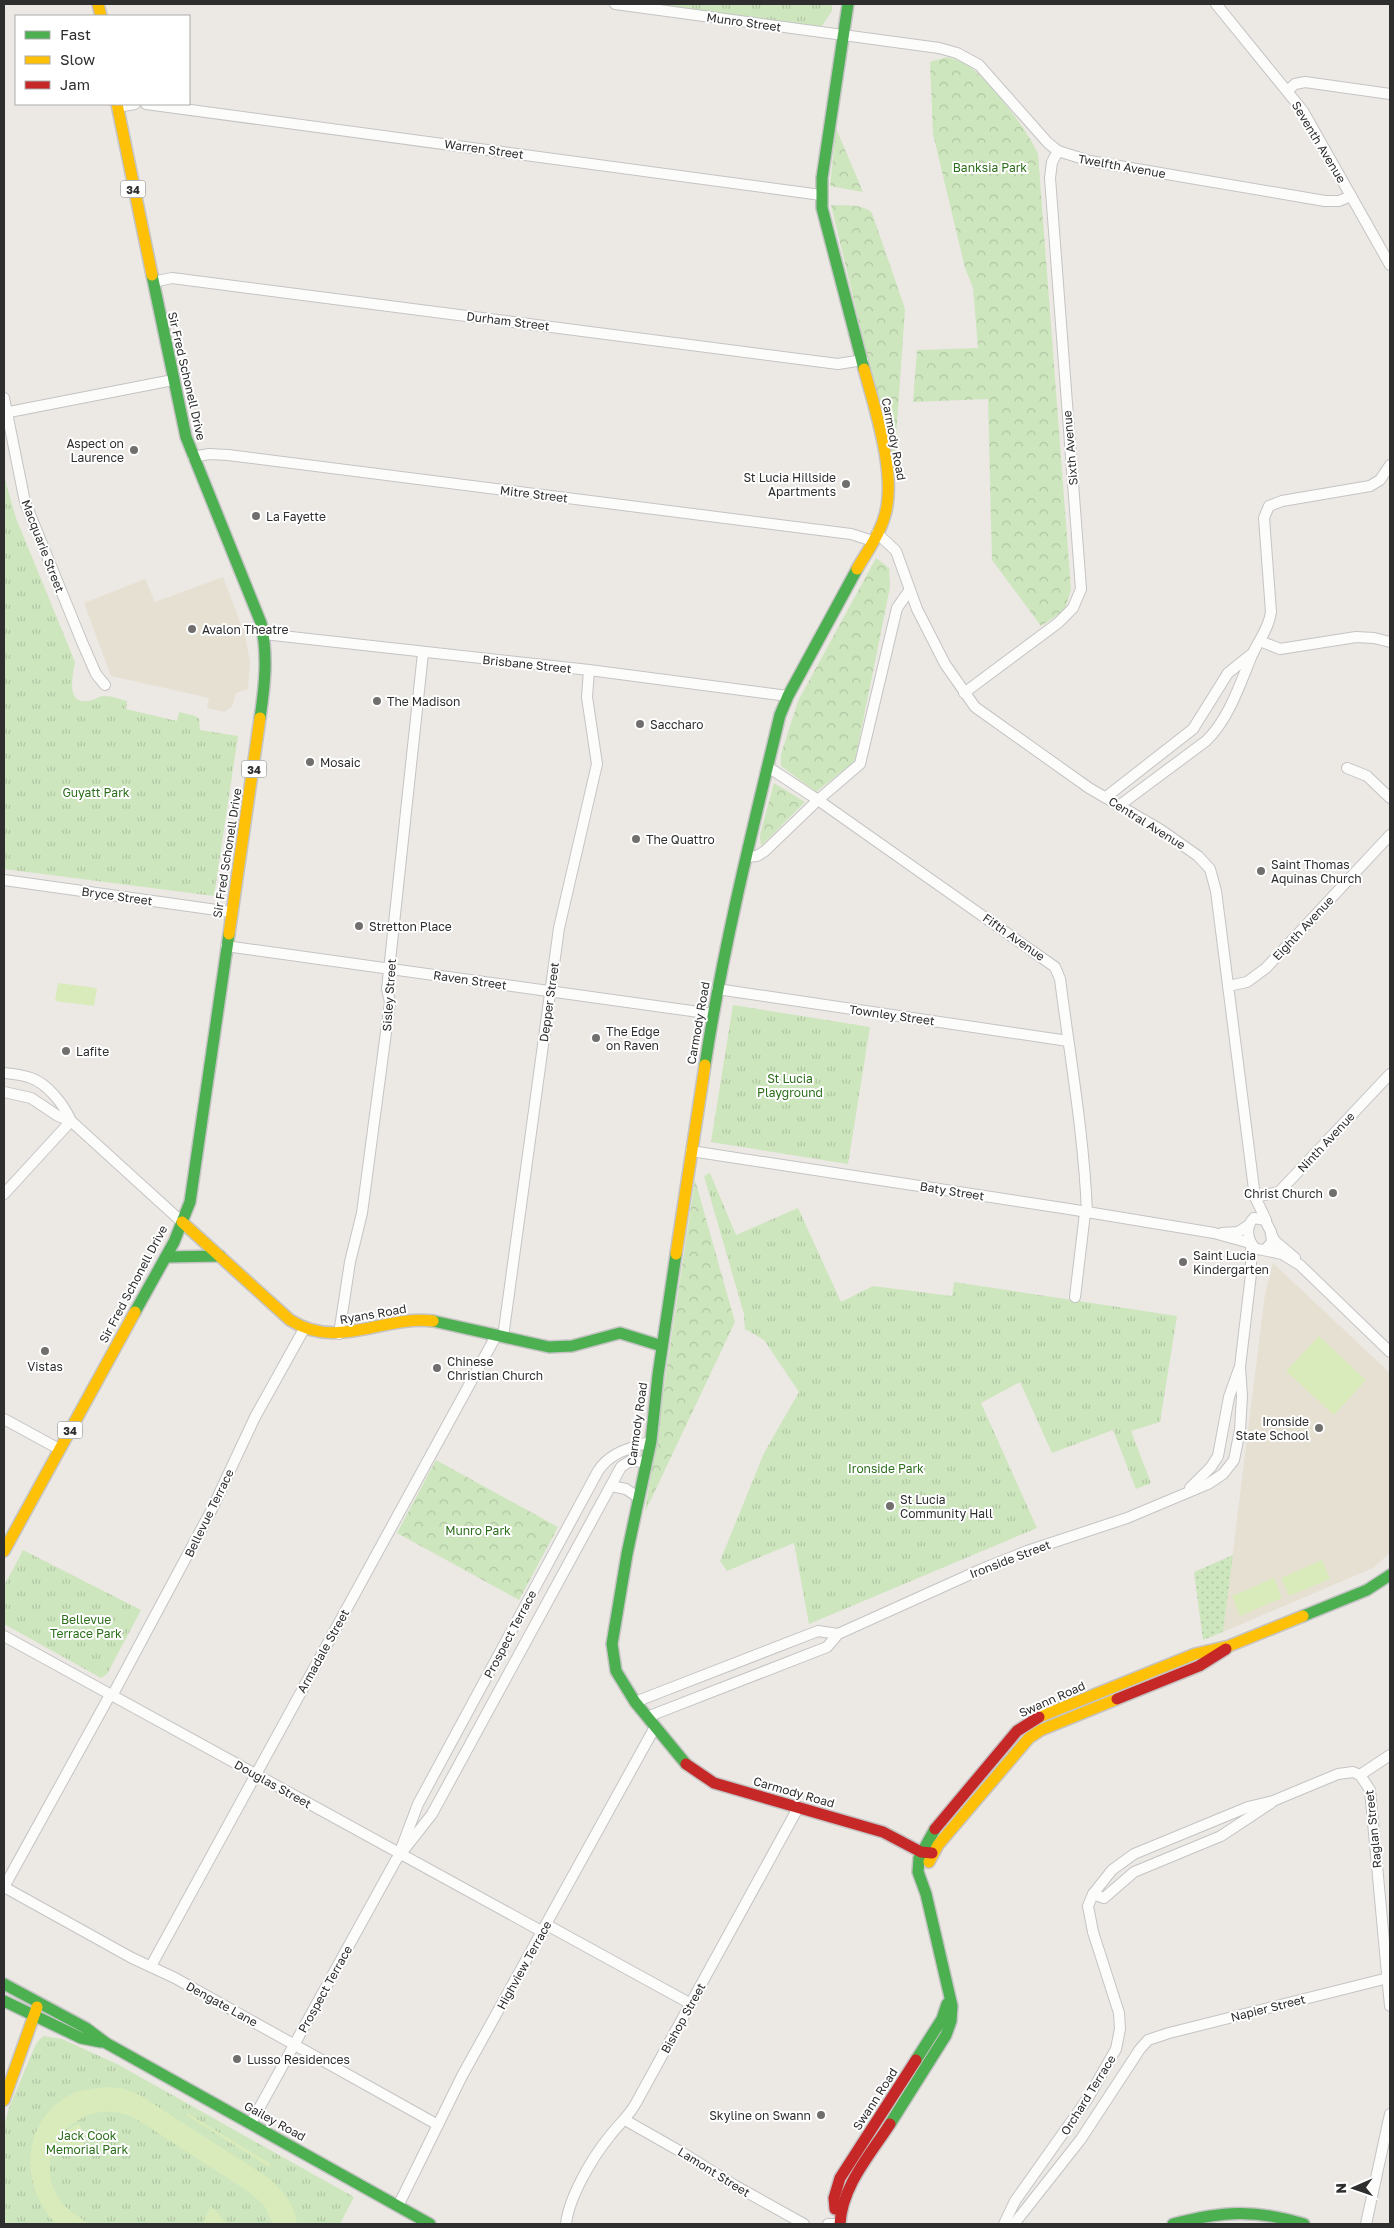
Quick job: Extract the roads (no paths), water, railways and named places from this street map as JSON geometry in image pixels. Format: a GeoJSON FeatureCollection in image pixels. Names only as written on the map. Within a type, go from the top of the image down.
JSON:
{"type":"FeatureCollection","features":[{"type":"Feature","properties":{"kind":"main road","name":"Carmody Road"},"geometry":{"type":"LineString","coordinates":[[848,4],[821,194],[826,226],[879,424],[889,490],[888,509],[875,537],[788,696],[780,715],[717,989],[662,1346],[651,1441],[627,1554],[612,1644],[616,1671],[635,1702],[685,1763],[702,1777],[714,1783],[883,1832],[928,1840]]}},
{"type":"Feature","properties":{"kind":"main road","name":"Sir Fred Schonell Drive"},"geometry":{"type":"LineString","coordinates":[[4,1550],[166,1257],[190,1202],[231,912],[266,686],[267,660],[264,634],[186,437],[117,106]]}},
{"type":"Feature","properties":{"kind":"main road","name":"Ryans Road"},"geometry":{"type":"LineString","coordinates":[[182,1222],[290,1320],[304,1329],[324,1334],[339,1334],[416,1320],[548,1347],[564,1348],[620,1333],[662,1346]]}},
{"type":"Feature","properties":{"kind":"main road"},"geometry":{"type":"LineString","coordinates":[[166,1257],[220,1256]]}},
{"type":"Feature","properties":{"kind":"main road","name":"Swann Road"},"geometry":{"type":"LineString","coordinates":[[928,1840],[1008,1740],[1030,1721],[1194,1654],[1229,1646],[1367,1590],[1390,1575]]}},
{"type":"Feature","properties":{"kind":"main road","name":"Swann Road"},"geometry":{"type":"LineString","coordinates":[[840,2224],[834,2205],[838,2182],[942,2020],[946,2009],[947,1990],[926,1894],[927,1853],[1024,1742],[1033,1735],[1199,1666],[1229,1646]]}},
{"type":"Feature","properties":{"kind":"main road","name":"Carmody Road"},"geometry":{"type":"LineString","coordinates":[[883,1832],[927,1853]]}},
{"type":"Feature","properties":{"kind":"main road"},"geometry":{"type":"LineString","coordinates":[[927,1853],[928,1840]]}},
{"type":"Feature","properties":{"kind":"main road","name":"Gailey Road"},"geometry":{"type":"LineString","coordinates":[[4,1984],[86,2028],[106,2043],[430,2224]]}},
{"type":"Feature","properties":{"kind":"main road","name":"Gailey Road"},"geometry":{"type":"LineString","coordinates":[[4,2001],[81,2038],[106,2043]]}},
{"type":"Feature","properties":{"kind":"main road"},"geometry":{"type":"LineString","coordinates":[[4,2100],[39,2002]]}},
{"type":"Feature","properties":{"kind":"main road"},"geometry":{"type":"LineString","coordinates":[[1172,2224],[1244,2211],[1274,2214],[1304,2224]]}},
{"type":"Feature","properties":{"kind":"street","name":"Munro Street"},"geometry":{"type":"LineString","coordinates":[[614,4],[843,35]]}},
{"type":"Feature","properties":{"kind":"street","name":"Seventh Avenue"},"geometry":{"type":"LineString","coordinates":[[1216,4],[1306,115],[1390,265]]}},
{"type":"Feature","properties":{"kind":"street","name":"Twelfth Avenue"},"geometry":{"type":"LineString","coordinates":[[843,35],[939,48],[968,58],[980,65],[1043,137],[1058,151],[1090,161],[1326,202],[1339,201],[1351,196]]}},
{"type":"Feature","properties":{"kind":"street"},"geometry":{"type":"LineString","coordinates":[[1287,91],[1295,84],[1305,82],[1390,94]]}},
{"type":"Feature","properties":{"kind":"street","name":"Warren Street"},"geometry":{"type":"LineString","coordinates":[[154,105],[821,194]]}},
{"type":"Feature","properties":{"kind":"street","name":"Sixth Avenue"},"geometry":{"type":"LineString","coordinates":[[964,693],[1058,623],[1073,608],[1080,589],[1050,178],[1052,162],[1058,151]]}},
{"type":"Feature","properties":{"kind":"street","name":"Durham Street"},"geometry":{"type":"LineString","coordinates":[[153,282],[172,278],[838,364],[863,360]]}},
{"type":"Feature","properties":{"kind":"street"},"geometry":{"type":"LineString","coordinates":[[5,413],[173,380]]}},
{"type":"Feature","properties":{"kind":"street","name":"Macquarie Street"},"geometry":{"type":"LineString","coordinates":[[4,398],[5,413],[25,502],[82,642],[96,674],[105,685]]}},
{"type":"Feature","properties":{"kind":"street","name":"Mitre Street"},"geometry":{"type":"LineString","coordinates":[[193,457],[209,454],[238,456],[875,537]]}},
{"type":"Feature","properties":{"kind":"street"},"geometry":{"type":"LineString","coordinates":[[1120,805],[1211,736],[1240,686],[1253,653],[1268,627],[1271,612],[1264,520],[1268,508],[1279,501],[1370,486],[1380,480],[1390,466]]}},
{"type":"Feature","properties":{"kind":"street","name":"Central Avenue"},"geometry":{"type":"LineString","coordinates":[[875,537],[896,550],[909,591],[945,664],[964,693],[987,717],[1089,788],[1169,835],[1202,858],[1208,866],[1216,891],[1255,1197],[1250,1223],[1251,1243],[1256,1248],[1281,1254],[1300,1265]]}},
{"type":"Feature","properties":{"kind":"street"},"geometry":{"type":"LineString","coordinates":[[746,857],[760,854],[764,851],[818,800],[860,764],[897,608],[909,591]]}},
{"type":"Feature","properties":{"kind":"street","name":"Brisbane Street"},"geometry":{"type":"LineString","coordinates":[[264,634],[589,670],[788,696]]}},
{"type":"Feature","properties":{"kind":"street"},"geometry":{"type":"LineString","coordinates":[[1260,641],[1280,649],[1356,637],[1374,638],[1390,642]]}},
{"type":"Feature","properties":{"kind":"street","name":"Sisley Street"},"geometry":{"type":"LineString","coordinates":[[339,1334],[350,1262],[362,1213],[380,1092],[390,1002],[387,989],[423,653]]}},
{"type":"Feature","properties":{"kind":"street"},"geometry":{"type":"LineString","coordinates":[[1106,797],[1193,730],[1228,673],[1239,662],[1253,653]]}},
{"type":"Feature","properties":{"kind":"street","name":"Depper Street"},"geometry":{"type":"LineString","coordinates":[[499,1336],[559,928],[597,764],[597,751],[587,697],[589,670]]}},
{"type":"Feature","properties":{"kind":"street","name":"Fifth Avenue"},"geometry":{"type":"LineString","coordinates":[[768,767],[818,800],[1055,967],[1060,979],[1085,1173],[1086,1213],[1075,1297]]}},
{"type":"Feature","properties":{"kind":"street"},"geometry":{"type":"LineString","coordinates":[[1347,768],[1367,776],[1390,798]]}},
{"type":"Feature","properties":{"kind":"street","name":"Eighth Avenue"},"geometry":{"type":"LineString","coordinates":[[1228,986],[1247,982],[1264,970],[1390,835]]}},
{"type":"Feature","properties":{"kind":"street","name":"Bryce Street"},"geometry":{"type":"LineString","coordinates":[[4,880],[231,912]]}},
{"type":"Feature","properties":{"kind":"street","name":"Raven Street"},"geometry":{"type":"LineString","coordinates":[[226,946],[713,1014]]}},
{"type":"Feature","properties":{"kind":"street","name":"Townley Street"},"geometry":{"type":"LineString","coordinates":[[717,989],[1068,1041]]}},
{"type":"Feature","properties":{"kind":"street","name":"Ryans Road"},"geometry":{"type":"LineString","coordinates":[[4,1073],[37,1080],[62,1104],[71,1121],[182,1222]]}},
{"type":"Feature","properties":{"kind":"street","name":"Ninth Avenue"},"geometry":{"type":"LineString","coordinates":[[1255,1197],[1279,1192],[1390,1074]]}},
{"type":"Feature","properties":{"kind":"street","name":"Ryans Road"},"geometry":{"type":"LineString","coordinates":[[4,1092],[31,1098],[54,1114],[71,1121]]}},
{"type":"Feature","properties":{"kind":"street"},"geometry":{"type":"LineString","coordinates":[[4,1194],[71,1121]]}},
{"type":"Feature","properties":{"kind":"street","name":"Baty Street"},"geometry":{"type":"LineString","coordinates":[[691,1151],[1214,1233],[1251,1243]]}},
{"type":"Feature","properties":{"kind":"street","name":"Central Avenue"},"geometry":{"type":"LineString","coordinates":[[1255,1197],[1275,1241],[1291,1252],[1300,1265],[1390,1352]]}},
{"type":"Feature","properties":{"kind":"street"},"geometry":{"type":"LineString","coordinates":[[1250,1223],[1256,1217],[1266,1220]]}},
{"type":"Feature","properties":{"kind":"street","name":"Baty Street"},"geometry":{"type":"LineString","coordinates":[[1214,1233],[1237,1232],[1250,1223]]}},
{"type":"Feature","properties":{"kind":"street"},"geometry":{"type":"LineString","coordinates":[[1263,1250],[1271,1244],[1271,1234]]}},
{"type":"Feature","properties":{"kind":"street","name":"Ironside Street"},"geometry":{"type":"LineString","coordinates":[[647,1717],[827,1647],[838,1634],[990,1566],[1121,1520],[1217,1479],[1233,1463],[1241,1419],[1240,1366],[1250,1282],[1251,1243]]}},
{"type":"Feature","properties":{"kind":"street","name":"Ironside Street"},"geometry":{"type":"LineString","coordinates":[[1250,1282],[1263,1250]]}},
{"type":"Feature","properties":{"kind":"street","name":"Bellevue Terrace"},"geometry":{"type":"LineString","coordinates":[[4,1887],[211,1511],[255,1417],[304,1329]]}},
{"type":"Feature","properties":{"kind":"street","name":"Armadale Street"},"geometry":{"type":"LineString","coordinates":[[151,1966],[255,1774],[499,1336]]}},
{"type":"Feature","properties":{"kind":"street","name":"Ironside Street"},"geometry":{"type":"LineString","coordinates":[[1185,1492],[1211,1467],[1218,1456],[1229,1397],[1240,1366]]}},
{"type":"Feature","properties":{"kind":"street"},"geometry":{"type":"LineString","coordinates":[[4,1418],[59,1449]]}},
{"type":"Feature","properties":{"kind":"street","name":"Prospect Terrace"},"geometry":{"type":"LineString","coordinates":[[251,2123],[399,1855],[418,1804],[598,1472],[606,1461],[620,1452],[651,1441]]}},
{"type":"Feature","properties":{"kind":"street","name":"Prospect Terrace"},"geometry":{"type":"LineString","coordinates":[[399,1855],[432,1814],[611,1486],[625,1464],[632,1461],[647,1462]]}},
{"type":"Feature","properties":{"kind":"street"},"geometry":{"type":"LineString","coordinates":[[611,1486],[626,1489],[639,1498]]}},
{"type":"Feature","properties":{"kind":"street","name":"Ironside Street"},"geometry":{"type":"LineString","coordinates":[[635,1702],[818,1631],[838,1634]]}},
{"type":"Feature","properties":{"kind":"street","name":"Douglas Street"},"geometry":{"type":"LineString","coordinates":[[4,1636],[399,1855],[691,2004]]}},
{"type":"Feature","properties":{"kind":"street","name":"Highview Terrace"},"geometry":{"type":"LineString","coordinates":[[398,2206],[462,2076],[655,1728]]}},
{"type":"Feature","properties":{"kind":"street"},"geometry":{"type":"LineString","coordinates":[[1273,1801],[1221,1836],[1134,1872],[1104,1898],[1093,1894],[1119,1863],[1134,1854],[1248,1807],[1273,1801],[1338,1774],[1353,1772],[1360,1775],[1390,1755]]}},
{"type":"Feature","properties":{"kind":"street","name":"Raglan Street"},"geometry":{"type":"LineString","coordinates":[[1360,1775],[1370,1790],[1390,2006]]}},
{"type":"Feature","properties":{"kind":"street","name":"Bishop Street"},"geometry":{"type":"LineString","coordinates":[[566,2224],[570,2206],[581,2183],[605,2142],[625,2120],[798,1808]]}},
{"type":"Feature","properties":{"kind":"street","name":"Dengate Lane"},"geometry":{"type":"LineString","coordinates":[[4,1887],[438,2125]]}},
{"type":"Feature","properties":{"kind":"street","name":"Orchard Terrace"},"geometry":{"type":"LineString","coordinates":[[1004,2224],[1016,2201],[1088,2098],[1111,2061],[1118,2045],[1120,2029],[1118,2010],[1090,1920],[1088,1904],[1093,1894]]}},
{"type":"Feature","properties":{"kind":"street","name":"Napier Street"},"geometry":{"type":"LineString","coordinates":[[1148,2040],[1169,2033],[1388,1978]]}},
{"type":"Feature","properties":{"kind":"street","name":"Orchard Terrace"},"geometry":{"type":"LineString","coordinates":[[1014,2224],[1081,2139],[1134,2056],[1148,2040]]}},
{"type":"Feature","properties":{"kind":"street"},"geometry":{"type":"LineString","coordinates":[[1366,2224],[1390,2114]]}},
{"type":"Feature","properties":{"kind":"street","name":"Lamont Street"},"geometry":{"type":"LineString","coordinates":[[625,2120],[804,2224]]}},
{"type":"Feature","properties":{"kind":"street"},"geometry":{"type":"LineString","coordinates":[[828,2224],[833,2224]]}},
{"type":"Feature","properties":{"kind":"place","name":"Aspect on Laurence"},"geometry":{"type":"Point","coordinates":[134,450]}},
{"type":"Feature","properties":{"kind":"place","name":"St Lucia Hillside Apartments"},"geometry":{"type":"Point","coordinates":[846,484]}},
{"type":"Feature","properties":{"kind":"place","name":"La Fayette"},"geometry":{"type":"Point","coordinates":[256,516]}},
{"type":"Feature","properties":{"kind":"place","name":"Avalon Theatre"},"geometry":{"type":"Point","coordinates":[192,629]}},
{"type":"Feature","properties":{"kind":"place","name":"The Madison"},"geometry":{"type":"Point","coordinates":[377,701]}},
{"type":"Feature","properties":{"kind":"place","name":"Saccharo"},"geometry":{"type":"Point","coordinates":[640,724]}},
{"type":"Feature","properties":{"kind":"place","name":"Mosaic"},"geometry":{"type":"Point","coordinates":[310,762]}},
{"type":"Feature","properties":{"kind":"place","name":"The Quattro"},"geometry":{"type":"Point","coordinates":[636,839]}},
{"type":"Feature","properties":{"kind":"place","name":"Saint Thomas Aquinas Church"},"geometry":{"type":"Point","coordinates":[1261,871]}},
{"type":"Feature","properties":{"kind":"place","name":"Stretton Place"},"geometry":{"type":"Point","coordinates":[359,926]}},
{"type":"Feature","properties":{"kind":"place","name":"The Edge on Raven"},"geometry":{"type":"Point","coordinates":[596,1038]}},
{"type":"Feature","properties":{"kind":"place","name":"Lafite"},"geometry":{"type":"Point","coordinates":[66,1051]}},
{"type":"Feature","properties":{"kind":"place","name":"Christ Church"},"geometry":{"type":"Point","coordinates":[1333,1193]}},
{"type":"Feature","properties":{"kind":"place","name":"Saint Lucia Kindergarten"},"geometry":{"type":"Point","coordinates":[1183,1262]}},
{"type":"Feature","properties":{"kind":"place","name":"Vistas"},"geometry":{"type":"Point","coordinates":[45,1351]}},
{"type":"Feature","properties":{"kind":"place","name":"Chinese Christian Church"},"geometry":{"type":"Point","coordinates":[437,1368]}},
{"type":"Feature","properties":{"kind":"place","name":"Ironside State School"},"geometry":{"type":"Point","coordinates":[1319,1428]}},
{"type":"Feature","properties":{"kind":"place","name":"St Lucia Community Hall"},"geometry":{"type":"Point","coordinates":[890,1506]}},
{"type":"Feature","properties":{"kind":"place","name":"Lusso Residences"},"geometry":{"type":"Point","coordinates":[237,2059]}},
{"type":"Feature","properties":{"kind":"place","name":"Skyline on Swann"},"geometry":{"type":"Point","coordinates":[821,2115]}},
{"type":"Feature","properties":{"kind":"park label","name":"Banksia Park"},"geometry":{"type":"Point","coordinates":[990,167]}},
{"type":"Feature","properties":{"kind":"park label","name":"Guyatt Park"},"geometry":{"type":"Point","coordinates":[96,792]}},
{"type":"Feature","properties":{"kind":"park label","name":"St Lucia Playground"},"geometry":{"type":"Point","coordinates":[790,1085]}},
{"type":"Feature","properties":{"kind":"park label","name":"Ironside Park"},"geometry":{"type":"Point","coordinates":[886,1468]}},
{"type":"Feature","properties":{"kind":"park label","name":"Munro Park"},"geometry":{"type":"Point","coordinates":[478,1530]}},
{"type":"Feature","properties":{"kind":"park label","name":"Bellevue Terrace Park"},"geometry":{"type":"Point","coordinates":[86,1626]}},
{"type":"Feature","properties":{"kind":"park label","name":"Jack Cook Memorial Park"},"geometry":{"type":"Point","coordinates":[87,2142]}}]}
